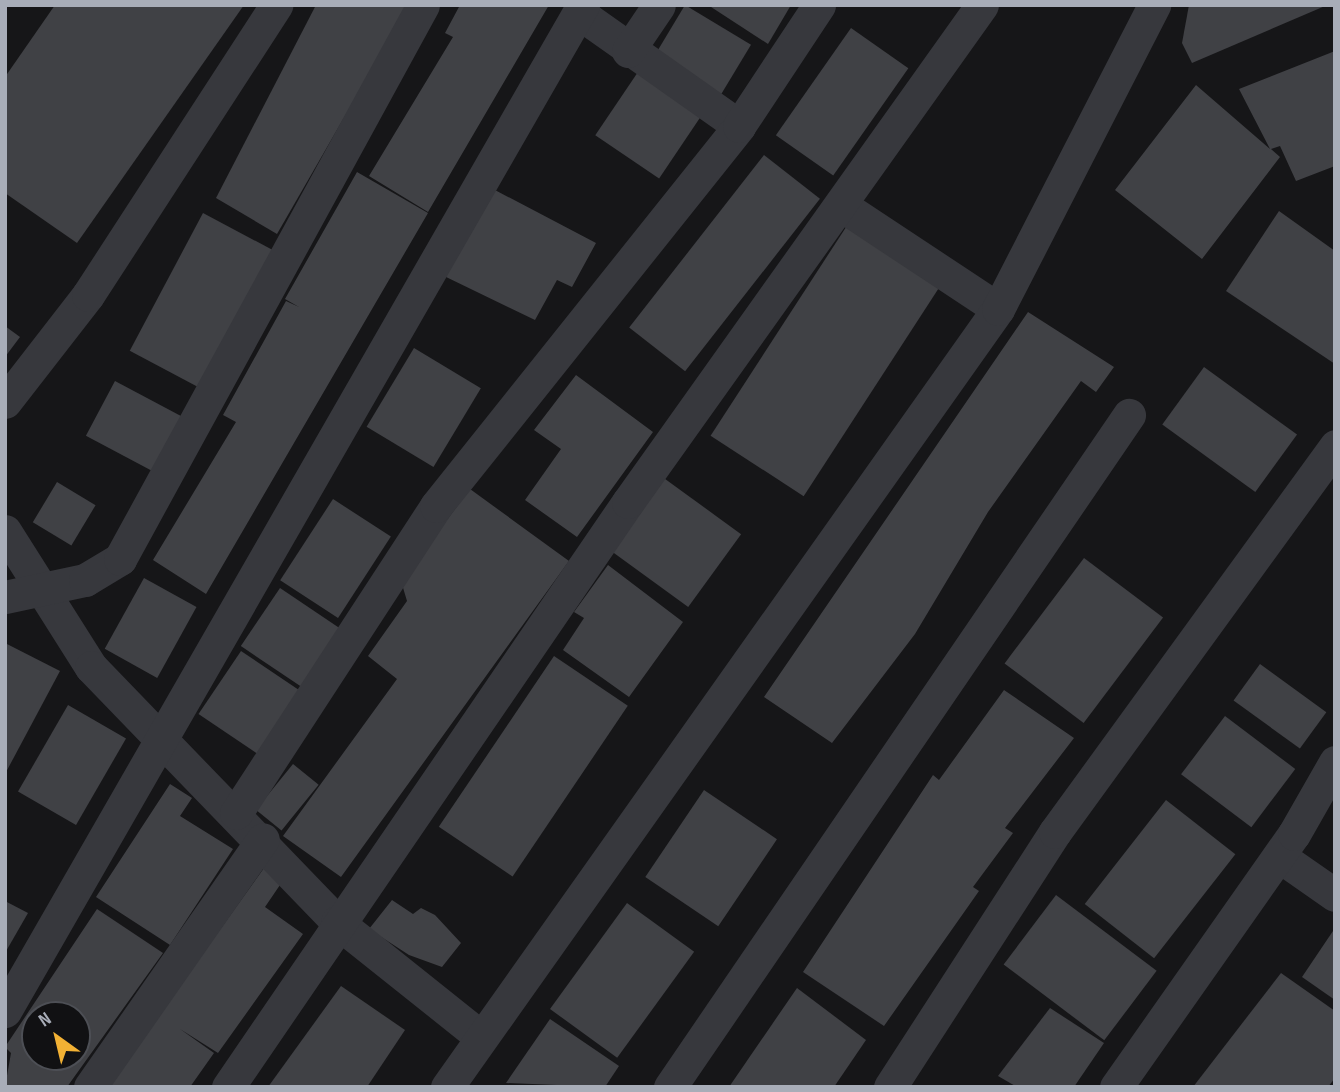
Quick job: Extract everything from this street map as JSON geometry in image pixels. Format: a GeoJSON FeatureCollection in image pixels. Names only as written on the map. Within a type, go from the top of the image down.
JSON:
{"type":"FeatureCollection","features":[{"type":"Feature","properties":{"kind":"street"},"geometry":{"type":"LineString","coordinates":[[5,402],[88,295],[276,5]]}},
{"type":"Feature","properties":{"kind":"street"},"geometry":{"type":"LineString","coordinates":[[5,597],[41,587],[85,580],[120,559],[424,5]]}},
{"type":"Feature","properties":{"kind":"street"},"geometry":{"type":"LineString","coordinates":[[628,51],[659,5]]}},
{"type":"Feature","properties":{"kind":"street"},"geometry":{"type":"LineString","coordinates":[[236,813],[436,506],[739,126],[820,5]]}},
{"type":"Feature","properties":{"kind":"street"},"geometry":{"type":"LineString","coordinates":[[228,1087],[337,922],[982,5]]}},
{"type":"Feature","properties":{"kind":"street"},"geometry":{"type":"LineString","coordinates":[[458,1083],[481,1037],[998,309],[1154,5]]}},
{"type":"Feature","properties":{"kind":"street"},"geometry":{"type":"LineString","coordinates":[[5,1011],[581,9],[628,51],[739,126]]}},
{"type":"Feature","properties":{"kind":"street"},"geometry":{"type":"LineString","coordinates":[[841,205],[998,309]]}},
{"type":"Feature","properties":{"kind":"street"},"geometry":{"type":"LineString","coordinates":[[670,1087],[1129,415]]}},
{"type":"Feature","properties":{"kind":"street"},"geometry":{"type":"LineString","coordinates":[[890,1087],[1055,832],[1335,446]]}},
{"type":"Feature","properties":{"kind":"street"},"geometry":{"type":"LineString","coordinates":[[5,531],[91,667],[159,739],[263,839],[337,922],[481,1037]]}},
{"type":"Feature","properties":{"kind":"street"},"geometry":{"type":"LineString","coordinates":[[1116,1087],[1279,856],[1335,762]]}},
{"type":"Feature","properties":{"kind":"street"},"geometry":{"type":"LineString","coordinates":[[90,1087],[263,839]]}},
{"type":"Feature","properties":{"kind":"street"},"geometry":{"type":"LineString","coordinates":[[1279,856],[1335,895]]}},
{"type":"Feature","properties":{"kind":"building"},"geometry":{"type":"Polygon","coordinates":[[[55,5],[244,5],[77,243],[5,193],[5,77],[55,5]]]}},
{"type":"Feature","properties":{"kind":"building"},"geometry":{"type":"Polygon","coordinates":[[[316,5],[409,5],[277,234],[216,198],[316,5]]]}},
{"type":"Feature","properties":{"kind":"building"},"geometry":{"type":"Polygon","coordinates":[[[460,5],[549,5],[428,212],[369,176],[453,37],[445,33],[460,5]]]}},
{"type":"Feature","properties":{"kind":"building"},"geometry":{"type":"Polygon","coordinates":[[[685,5],[751,45],[721,94],[655,55],[685,5]]]}},
{"type":"Feature","properties":{"kind":"building"},"geometry":{"type":"Polygon","coordinates":[[[708,5],[791,5],[768,44],[708,5]]]}},
{"type":"Feature","properties":{"kind":"building"},"geometry":{"type":"Polygon","coordinates":[[[1189,5],[1325,6],[1192,63],[1182,43],[1189,5]]]}},
{"type":"Feature","properties":{"kind":"building"},"geometry":{"type":"Polygon","coordinates":[[[851,28],[908,68],[833,175],[776,135],[851,28]]]}},
{"type":"Feature","properties":{"kind":"building"},"geometry":{"type":"Polygon","coordinates":[[[1335,51],[1335,166],[1296,181],[1280,146],[1271,149],[1280,157],[1202,259],[1115,190],[1196,85],[1270,149],[1239,89],[1335,51]]]}},
{"type":"Feature","properties":{"kind":"building"},"geometry":{"type":"Polygon","coordinates":[[[640,69],[704,112],[659,178],[595,135],[640,69]]]}},
{"type":"Feature","properties":{"kind":"building"},"geometry":{"type":"Polygon","coordinates":[[[764,155],[820,199],[685,371],[629,328],[764,155]]]}},
{"type":"Feature","properties":{"kind":"building"},"geometry":{"type":"Polygon","coordinates":[[[357,172],[428,213],[206,594],[153,560],[236,422],[223,415],[286,301],[299,307],[285,299],[357,172]]]}},
{"type":"Feature","properties":{"kind":"building"},"geometry":{"type":"Polygon","coordinates":[[[493,189],[596,243],[572,287],[557,280],[535,320],[444,276],[493,189]]]}},
{"type":"Feature","properties":{"kind":"building"},"geometry":{"type":"Polygon","coordinates":[[[1279,211],[1335,251],[1335,364],[1226,291],[1279,211]]]}},
{"type":"Feature","properties":{"kind":"building"},"geometry":{"type":"Polygon","coordinates":[[[203,213],[274,251],[200,388],[130,351],[203,213]]]}},
{"type":"Feature","properties":{"kind":"building"},"geometry":{"type":"Polygon","coordinates":[[[850,221],[943,281],[804,496],[711,436],[850,221]]]}},
{"type":"Feature","properties":{"kind":"building"},"geometry":{"type":"Polygon","coordinates":[[[1028,312],[1114,367],[1096,392],[1081,381],[988,512],[915,634],[832,743],[764,697],[1028,312]]]}},
{"type":"Feature","properties":{"kind":"building"},"geometry":{"type":"Polygon","coordinates":[[[5,326],[20,337],[5,357],[5,326]]]}},
{"type":"Feature","properties":{"kind":"building"},"geometry":{"type":"Polygon","coordinates":[[[414,348],[481,388],[433,467],[367,427],[414,348]]]}},
{"type":"Feature","properties":{"kind":"building"},"geometry":{"type":"Polygon","coordinates":[[[1204,367],[1297,435],[1255,492],[1162,424],[1204,367]]]}},
{"type":"Feature","properties":{"kind":"building"},"geometry":{"type":"Polygon","coordinates":[[[576,375],[653,432],[577,537],[525,500],[561,449],[534,430],[576,375]]]}},
{"type":"Feature","properties":{"kind":"building"},"geometry":{"type":"Polygon","coordinates":[[[115,381],[186,419],[157,473],[86,436],[115,381]]]}},
{"type":"Feature","properties":{"kind":"building"},"geometry":{"type":"Polygon","coordinates":[[[661,476],[741,534],[688,607],[608,549],[661,476]]]}},
{"type":"Feature","properties":{"kind":"building"},"geometry":{"type":"Polygon","coordinates":[[[57,482],[96,505],[71,545],[33,522],[57,482]]]}},
{"type":"Feature","properties":{"kind":"building"},"geometry":{"type":"Polygon","coordinates":[[[470,489],[569,561],[341,877],[283,836],[397,679],[368,656],[407,601],[401,581],[470,489]]]}},
{"type":"Feature","properties":{"kind":"building"},"geometry":{"type":"Polygon","coordinates":[[[333,499],[391,537],[338,618],[280,580],[333,499]]]}},
{"type":"Feature","properties":{"kind":"building"},"geometry":{"type":"Polygon","coordinates":[[[1084,558],[1163,618],[1084,723],[1005,663],[1084,558]]]}},
{"type":"Feature","properties":{"kind":"building"},"geometry":{"type":"Polygon","coordinates":[[[608,565],[683,622],[629,697],[563,650],[584,618],[574,612],[608,565]]]}},
{"type":"Feature","properties":{"kind":"building"},"geometry":{"type":"Polygon","coordinates":[[[144,578],[196,607],[157,678],[105,649],[144,578]]]}},
{"type":"Feature","properties":{"kind":"building"},"geometry":{"type":"Polygon","coordinates":[[[280,588],[341,629],[301,687],[241,646],[280,588]]]}},
{"type":"Feature","properties":{"kind":"building"},"geometry":{"type":"Polygon","coordinates":[[[5,643],[60,671],[5,774],[5,643]]]}},
{"type":"Feature","properties":{"kind":"building"},"geometry":{"type":"Polygon","coordinates":[[[241,651],[302,692],[259,755],[199,714],[241,651]]]}},
{"type":"Feature","properties":{"kind":"building"},"geometry":{"type":"Polygon","coordinates":[[[554,656],[628,706],[513,877],[439,827],[554,656]]]}},
{"type":"Feature","properties":{"kind":"building"},"geometry":{"type":"Polygon","coordinates":[[[1260,664],[1326,712],[1300,749],[1234,700],[1260,664]]]}},
{"type":"Feature","properties":{"kind":"building"},"geometry":{"type":"Polygon","coordinates":[[[1004,690],[1074,738],[1005,828],[1013,833],[973,887],[979,891],[884,1026],[803,972],[933,775],[939,780],[1004,690]]]}},
{"type":"Feature","properties":{"kind":"building"},"geometry":{"type":"Polygon","coordinates":[[[68,705],[126,738],[76,825],[18,792],[68,705]]]}},
{"type":"Feature","properties":{"kind":"building"},"geometry":{"type":"Polygon","coordinates":[[[1225,716],[1295,769],[1251,827],[1181,774],[1225,716]]]}},
{"type":"Feature","properties":{"kind":"building"},"geometry":{"type":"Polygon","coordinates":[[[293,764],[319,785],[282,831],[256,810],[293,764]]]}},
{"type":"Feature","properties":{"kind":"building"},"geometry":{"type":"Polygon","coordinates":[[[170,784],[192,798],[180,816],[233,849],[170,945],[96,897],[170,784]]]}},
{"type":"Feature","properties":{"kind":"building"},"geometry":{"type":"Polygon","coordinates":[[[704,790],[777,839],[718,926],[645,877],[704,790]]]}},
{"type":"Feature","properties":{"kind":"building"},"geometry":{"type":"Polygon","coordinates":[[[1166,800],[1235,854],[1154,958],[1085,904],[1166,800]]]}},
{"type":"Feature","properties":{"kind":"building"},"geometry":{"type":"Polygon","coordinates":[[[264,868],[282,882],[265,907],[303,934],[218,1053],[180,1029],[214,1053],[190,1087],[107,1087],[264,868]]]}},
{"type":"Feature","properties":{"kind":"building"},"geometry":{"type":"Polygon","coordinates":[[[1056,895],[1157,971],[1104,1040],[1004,964],[1056,895]]]}},
{"type":"Feature","properties":{"kind":"building"},"geometry":{"type":"Polygon","coordinates":[[[392,900],[413,914],[421,908],[435,915],[461,943],[442,967],[409,955],[369,929],[392,900]]]}},
{"type":"Feature","properties":{"kind":"building"},"geometry":{"type":"Polygon","coordinates":[[[5,901],[28,913],[5,953],[5,901]]]}},
{"type":"Feature","properties":{"kind":"building"},"geometry":{"type":"Polygon","coordinates":[[[627,903],[694,952],[617,1058],[550,1009],[627,903]]]}},
{"type":"Feature","properties":{"kind":"building"},"geometry":{"type":"Polygon","coordinates":[[[97,909],[163,953],[91,1054],[91,1001],[36,1001],[97,909]]]}},
{"type":"Feature","properties":{"kind":"building"},"geometry":{"type":"Polygon","coordinates":[[[1335,928],[1335,1000],[1302,977],[1335,928]]]}},
{"type":"Feature","properties":{"kind":"building"},"geometry":{"type":"Polygon","coordinates":[[[1281,973],[1335,1011],[1335,1078],[1328,1087],[1193,1087],[1281,973]]]}},
{"type":"Feature","properties":{"kind":"building"},"geometry":{"type":"Polygon","coordinates":[[[341,986],[405,1030],[367,1087],[268,1087],[341,986]]]}},
{"type":"Feature","properties":{"kind":"building"},"geometry":{"type":"Polygon","coordinates":[[[797,988],[866,1040],[834,1087],[729,1087],[797,988]]]}},
{"type":"Feature","properties":{"kind":"building"},"geometry":{"type":"Polygon","coordinates":[[[1050,1008],[1104,1043],[1074,1087],[1017,1087],[998,1076],[1050,1008]]]}},
{"type":"Feature","properties":{"kind":"building"},"geometry":{"type":"Polygon","coordinates":[[[550,1019],[619,1066],[605,1087],[506,1083],[550,1019]]]}},
{"type":"Feature","properties":{"kind":"building"},"geometry":{"type":"Polygon","coordinates":[[[21,1023],[21,1071],[78,1071],[67,1087],[5,1087],[11,1053],[5,1047],[21,1023]]]}}]}
